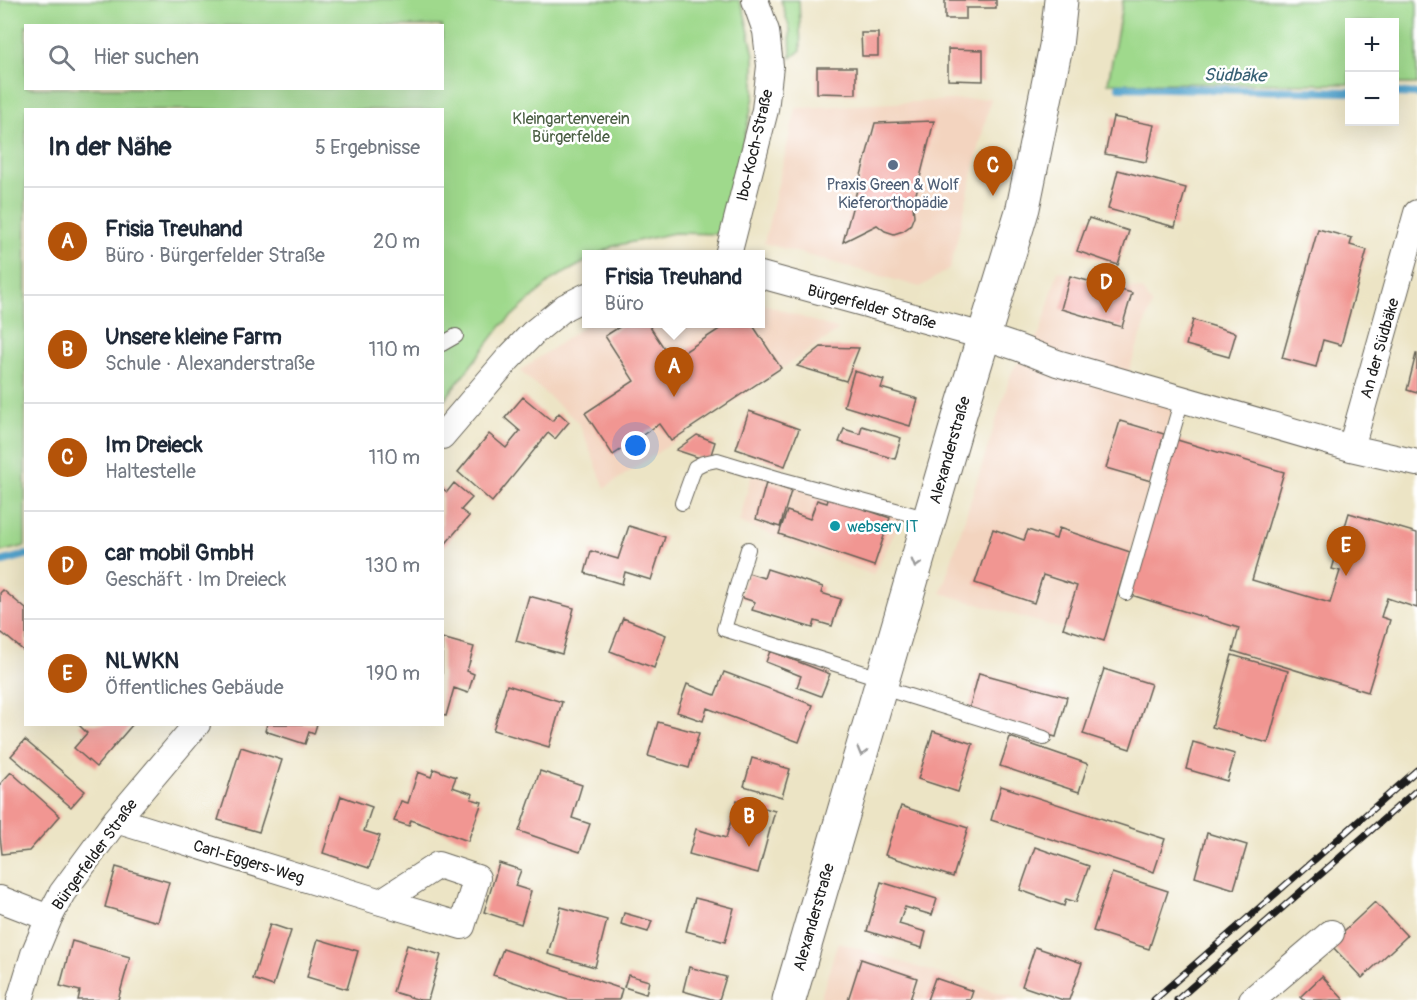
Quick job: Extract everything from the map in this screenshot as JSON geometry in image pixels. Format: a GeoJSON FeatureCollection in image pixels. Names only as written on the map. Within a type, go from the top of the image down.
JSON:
{"type":"FeatureCollection","features":[{"type":"Feature","properties":{"kind":"main road","name":"Alexanderstraße"},"geometry":{"type":"LineString","coordinates":[[793,985],[983,336],[1023,208],[1056,46],[1061,0]]}},
{"type":"Feature","properties":{"kind":"street","name":"Ibo-Koch-Straße"},"geometry":{"type":"LineString","coordinates":[[729,250],[765,110],[770,66],[766,31],[755,0]]}},
{"type":"Feature","properties":{"kind":"street","name":"An der Südbäke"},"geometry":{"type":"LineString","coordinates":[[1351,448],[1417,213]]}},
{"type":"Feature","properties":{"kind":"street","name":"Bürgerfelder Straße"},"geometry":{"type":"LineString","coordinates":[[765,276],[983,336],[1057,363],[1351,448],[1417,463]]}},
{"type":"Feature","properties":{"kind":"street"},"geometry":{"type":"LineString","coordinates":[[446,425],[533,333],[565,307],[582,298]]}},
{"type":"Feature","properties":{"kind":"street","name":"Bürgerfelder Straße"},"geometry":{"type":"LineString","coordinates":[[20,1000],[34,954],[62,893],[116,820],[195,726]]}},
{"type":"Feature","properties":{"kind":"street","name":"Carl-Eggers-Weg"},"geometry":{"type":"LineString","coordinates":[[116,820],[381,902]]}},
{"type":"Feature","properties":{"kind":"street"},"geometry":{"type":"LineString","coordinates":[[0,899],[49,918]]}},
{"type":"Feature","properties":{"kind":"street"},"geometry":{"type":"LineString","coordinates":[[1252,1000],[1331,933]]}},
{"type":"Feature","properties":{"kind":"lane"},"geometry":{"type":"LineString","coordinates":[[444,343],[456,336]]}},
{"type":"Feature","properties":{"kind":"lane"},"geometry":{"type":"LineString","coordinates":[[1126,593],[1182,399]]}},
{"type":"Feature","properties":{"kind":"lane"},"geometry":{"type":"LineString","coordinates":[[682,503],[695,467],[717,460],[929,519]]}},
{"type":"Feature","properties":{"kind":"lane"},"geometry":{"type":"LineString","coordinates":[[748,549],[724,629],[1044,738]]}},
{"type":"Feature","properties":{"kind":"shaded area"},"geometry":{"type":"Polygon","coordinates":[[[991,98],[950,268],[920,287],[764,243],[796,108],[991,98]]]}},
{"type":"Feature","properties":{"kind":"shaded area"},"geometry":{"type":"Polygon","coordinates":[[[1058,271],[1142,290],[1152,304],[1125,382],[1176,397],[1105,642],[941,593],[1012,371],[1040,333],[1058,271]]]}},
{"type":"Feature","properties":{"kind":"shaded area"},"geometry":{"type":"Polygon","coordinates":[[[765,304],[839,330],[605,488],[579,423],[520,371],[582,328],[765,328],[765,304]]]}},
{"type":"Feature","properties":{"kind":"shaded area"},"geometry":{"type":"Polygon","coordinates":[[[754,466],[904,515],[873,575],[739,522],[754,466]]]}},
{"type":"Feature","properties":{"kind":"shaded area"},"geometry":{"type":"Polygon","coordinates":[[[838,942],[1022,1000],[820,1000],[838,942]]]}},
{"type":"Feature","properties":{"kind":"green space","name":"Kleingartenverein Bürgerfelde"},"geometry":{"type":"Polygon","coordinates":[[[0,0],[739,0],[744,11],[754,55],[754,97],[721,234],[674,233],[614,246],[606,250],[582,250],[582,264],[553,279],[501,326],[444,401],[444,108],[24,108],[24,546],[0,552],[0,0]]]}},
{"type":"Feature","properties":{"kind":"green space"},"geometry":{"type":"Polygon","coordinates":[[[781,0],[799,0],[801,50],[791,58],[790,30],[781,0]]]}},
{"type":"Feature","properties":{"kind":"green space"},"geometry":{"type":"Polygon","coordinates":[[[1123,0],[1417,0],[1417,84],[1399,84],[1399,18],[1345,18],[1345,84],[1108,83],[1123,0]]]}},
{"type":"Feature","properties":{"kind":"building"},"geometry":{"type":"Polygon","coordinates":[[[945,0],[996,0],[996,8],[966,8],[966,19],[945,19],[945,0]]]}},
{"type":"Feature","properties":{"kind":"building"},"geometry":{"type":"Polygon","coordinates":[[[861,33],[878,33],[878,56],[862,56],[861,33]]]}},
{"type":"Feature","properties":{"kind":"building"},"geometry":{"type":"Polygon","coordinates":[[[948,49],[983,50],[983,81],[948,80],[948,49]]]}},
{"type":"Feature","properties":{"kind":"building"},"geometry":{"type":"Polygon","coordinates":[[[817,67],[856,67],[856,94],[817,93],[817,67]]]}},
{"type":"Feature","properties":{"kind":"building"},"geometry":{"type":"Polygon","coordinates":[[[1113,117],[1154,125],[1146,162],[1105,154],[1113,117]]]}},
{"type":"Feature","properties":{"kind":"building","name":"Praxis Green & Wolf Kieferorthopädie"},"geometry":{"type":"Polygon","coordinates":[[[934,121],[910,226],[894,234],[877,225],[843,242],[875,123],[934,121]]]}},
{"type":"Feature","properties":{"kind":"building"},"geometry":{"type":"Polygon","coordinates":[[[1118,170],[1186,188],[1175,227],[1108,209],[1118,170]]]}},
{"type":"Feature","properties":{"kind":"building"},"geometry":{"type":"Polygon","coordinates":[[[1089,218],[1129,231],[1118,265],[1077,251],[1089,218]]]}},
{"type":"Feature","properties":{"kind":"building"},"geometry":{"type":"Polygon","coordinates":[[[1318,229],[1352,238],[1350,245],[1367,250],[1341,345],[1323,340],[1316,367],[1282,358],[1318,229]]]}},
{"type":"Feature","properties":{"kind":"building"},"geometry":{"type":"Polygon","coordinates":[[[1070,276],[1132,293],[1122,327],[1061,309],[1070,276]]]}},
{"type":"Feature","properties":{"kind":"building"},"geometry":{"type":"Polygon","coordinates":[[[1193,320],[1236,333],[1229,357],[1186,345],[1193,320]]]}},
{"type":"Feature","properties":{"kind":"building"},"geometry":{"type":"Polygon","coordinates":[[[618,328],[651,328],[672,360],[721,328],[755,328],[781,368],[671,441],[659,424],[613,455],[585,413],[634,381],[605,336],[618,328]]]}},
{"type":"Feature","properties":{"kind":"building"},"geometry":{"type":"Polygon","coordinates":[[[821,347],[859,348],[846,381],[797,366],[821,347]]]}},
{"type":"Feature","properties":{"kind":"building"},"geometry":{"type":"Polygon","coordinates":[[[1417,354],[1417,393],[1407,390],[1417,354]]]}},
{"type":"Feature","properties":{"kind":"building"},"geometry":{"type":"Polygon","coordinates":[[[854,371],[884,380],[881,388],[918,399],[910,426],[844,406],[854,371]]]}},
{"type":"Feature","properties":{"kind":"building"},"geometry":{"type":"Polygon","coordinates":[[[523,397],[552,421],[559,413],[569,422],[555,439],[548,433],[492,502],[458,472],[489,434],[506,448],[520,431],[505,418],[523,397]]]}},
{"type":"Feature","properties":{"kind":"building"},"geometry":{"type":"Polygon","coordinates":[[[749,411],[799,429],[785,466],[736,449],[749,411]]]}},
{"type":"Feature","properties":{"kind":"building"},"geometry":{"type":"Polygon","coordinates":[[[1120,421],[1164,434],[1151,481],[1106,468],[1120,421]]]}},
{"type":"Feature","properties":{"kind":"building"},"geometry":{"type":"Polygon","coordinates":[[[862,426],[901,438],[895,459],[839,442],[844,429],[860,434],[862,426]]]}},
{"type":"Feature","properties":{"kind":"building"},"geometry":{"type":"Polygon","coordinates":[[[697,435],[715,442],[709,461],[676,450],[697,435]]]}},
{"type":"Feature","properties":{"kind":"building"},"geometry":{"type":"Polygon","coordinates":[[[1174,439],[1284,472],[1252,580],[1330,603],[1340,571],[1332,569],[1349,513],[1417,533],[1417,608],[1387,598],[1381,617],[1390,620],[1368,692],[1233,651],[1239,628],[1128,594],[1174,439]]]}},
{"type":"Feature","properties":{"kind":"building"},"geometry":{"type":"Polygon","coordinates":[[[454,483],[472,498],[461,510],[469,516],[444,546],[444,490],[447,492],[454,483]]]}},
{"type":"Feature","properties":{"kind":"building"},"geometry":{"type":"Polygon","coordinates":[[[766,483],[791,491],[780,527],[756,519],[766,483]]]}},
{"type":"Feature","properties":{"kind":"building","name":"webserv IT"},"geometry":{"type":"Polygon","coordinates":[[[829,497],[890,518],[874,566],[779,534],[787,511],[810,519],[817,500],[827,503],[829,497]]]}},
{"type":"Feature","properties":{"kind":"building"},"geometry":{"type":"Polygon","coordinates":[[[629,526],[665,537],[651,580],[625,572],[622,584],[585,573],[591,551],[618,559],[629,526]]]}},
{"type":"Feature","properties":{"kind":"building"},"geometry":{"type":"Polygon","coordinates":[[[1059,528],[1130,552],[1104,641],[1063,628],[1077,586],[1043,575],[1034,603],[975,583],[993,529],[1024,540],[1028,530],[1056,539],[1059,528]]]}},
{"type":"Feature","properties":{"kind":"building"},"geometry":{"type":"Polygon","coordinates":[[[767,569],[823,587],[821,593],[841,599],[832,626],[815,621],[813,628],[752,610],[755,602],[740,597],[748,573],[764,578],[767,569]]]}},
{"type":"Feature","properties":{"kind":"building"},"geometry":{"type":"Polygon","coordinates":[[[3,590],[24,607],[24,651],[2,633],[0,635],[0,593],[3,590]]]}},
{"type":"Feature","properties":{"kind":"building"},"geometry":{"type":"Polygon","coordinates":[[[529,596],[574,608],[562,654],[516,641],[529,596]]]}},
{"type":"Feature","properties":{"kind":"building"},"geometry":{"type":"Polygon","coordinates":[[[623,618],[666,635],[654,668],[610,651],[623,618]]]}},
{"type":"Feature","properties":{"kind":"building"},"geometry":{"type":"Polygon","coordinates":[[[444,639],[474,647],[467,671],[474,674],[468,693],[454,688],[446,716],[444,716],[444,639]]]}},
{"type":"Feature","properties":{"kind":"building"},"geometry":{"type":"Polygon","coordinates":[[[770,651],[830,674],[821,696],[797,687],[801,676],[766,662],[770,651]]]}},
{"type":"Feature","properties":{"kind":"building"},"geometry":{"type":"Polygon","coordinates":[[[1232,655],[1288,671],[1268,743],[1212,727],[1232,655]]]}},
{"type":"Feature","properties":{"kind":"building"},"geometry":{"type":"Polygon","coordinates":[[[1104,669],[1151,684],[1130,749],[1083,734],[1104,669]]]}},
{"type":"Feature","properties":{"kind":"building"},"geometry":{"type":"Polygon","coordinates":[[[724,672],[813,705],[799,742],[707,708],[703,721],[677,712],[687,684],[715,695],[724,672]]]}},
{"type":"Feature","properties":{"kind":"building"},"geometry":{"type":"Polygon","coordinates":[[[979,673],[1067,697],[1056,737],[968,713],[979,673]]]}},
{"type":"Feature","properties":{"kind":"building"},"geometry":{"type":"Polygon","coordinates":[[[507,685],[562,702],[549,747],[493,730],[507,685]]]}},
{"type":"Feature","properties":{"kind":"building"},"geometry":{"type":"Polygon","coordinates":[[[658,722],[699,733],[689,768],[648,756],[658,722]]]}},
{"type":"Feature","properties":{"kind":"building"},"geometry":{"type":"Polygon","coordinates":[[[80,726],[131,726],[96,767],[74,748],[87,733],[80,726]]]}},
{"type":"Feature","properties":{"kind":"building"},"geometry":{"type":"Polygon","coordinates":[[[266,726],[316,726],[314,734],[309,732],[305,744],[265,731],[266,726]]]}},
{"type":"Feature","properties":{"kind":"building"},"geometry":{"type":"Polygon","coordinates":[[[933,731],[973,744],[958,792],[918,779],[933,731]]]}},
{"type":"Feature","properties":{"kind":"building"},"geometry":{"type":"Polygon","coordinates":[[[1010,737],[1088,764],[1079,792],[1000,766],[1010,737]]]}},
{"type":"Feature","properties":{"kind":"building"},"geometry":{"type":"Polygon","coordinates":[[[25,740],[85,791],[71,807],[11,756],[25,740]]]}},
{"type":"Feature","properties":{"kind":"building"},"geometry":{"type":"Polygon","coordinates":[[[1193,742],[1235,754],[1227,781],[1186,769],[1193,742]]]}},
{"type":"Feature","properties":{"kind":"building"},"geometry":{"type":"Polygon","coordinates":[[[241,747],[282,760],[259,832],[218,820],[241,747]]]}},
{"type":"Feature","properties":{"kind":"building"},"geometry":{"type":"Polygon","coordinates":[[[752,758],[790,769],[782,797],[744,786],[752,758]]]}},
{"type":"Feature","properties":{"kind":"building"},"geometry":{"type":"Polygon","coordinates":[[[434,769],[456,777],[452,787],[473,794],[471,799],[482,802],[468,841],[411,820],[409,826],[394,821],[401,801],[408,803],[418,772],[431,777],[434,769]]]}},
{"type":"Feature","properties":{"kind":"building"},"geometry":{"type":"Polygon","coordinates":[[[540,771],[582,785],[572,818],[590,824],[580,852],[519,831],[540,771]]]}},
{"type":"Feature","properties":{"kind":"building"},"geometry":{"type":"Polygon","coordinates":[[[11,772],[60,816],[29,851],[2,854],[0,784],[11,772]]]}},
{"type":"Feature","properties":{"kind":"building"},"geometry":{"type":"Polygon","coordinates":[[[1001,786],[1165,839],[1154,872],[991,820],[1001,786]]]}},
{"type":"Feature","properties":{"kind":"building"},"geometry":{"type":"Polygon","coordinates":[[[341,796],[372,807],[364,831],[380,836],[369,868],[323,853],[341,796]]]}},
{"type":"Feature","properties":{"kind":"building"},"geometry":{"type":"Polygon","coordinates":[[[737,800],[775,811],[758,873],[689,854],[696,829],[726,838],[737,800]]]}},
{"type":"Feature","properties":{"kind":"building"},"geometry":{"type":"Polygon","coordinates":[[[901,806],[968,828],[953,877],[885,855],[901,806]]]}},
{"type":"Feature","properties":{"kind":"building"},"geometry":{"type":"Polygon","coordinates":[[[1207,833],[1247,845],[1234,889],[1195,877],[1207,833]]]}},
{"type":"Feature","properties":{"kind":"building"},"geometry":{"type":"Polygon","coordinates":[[[1035,847],[1089,866],[1076,902],[1066,899],[1064,906],[1020,890],[1035,847]]]}},
{"type":"Feature","properties":{"kind":"building"},"geometry":{"type":"Polygon","coordinates":[[[499,863],[521,870],[515,886],[531,891],[521,924],[484,912],[499,863]]]}},
{"type":"Feature","properties":{"kind":"building"},"geometry":{"type":"Polygon","coordinates":[[[116,867],[169,882],[158,922],[105,907],[116,867]]]}},
{"type":"Feature","properties":{"kind":"building"},"geometry":{"type":"Polygon","coordinates":[[[1112,873],[1168,891],[1149,949],[1093,931],[1112,873]]]}},
{"type":"Feature","properties":{"kind":"building"},"geometry":{"type":"Polygon","coordinates":[[[881,882],[937,899],[932,915],[905,907],[899,924],[926,932],[922,948],[867,931],[881,882]]]}},
{"type":"Feature","properties":{"kind":"building"},"geometry":{"type":"Polygon","coordinates":[[[695,898],[734,908],[725,942],[686,931],[695,898]]]}},
{"type":"Feature","properties":{"kind":"building"},"geometry":{"type":"Polygon","coordinates":[[[1375,902],[1407,936],[1362,978],[1330,944],[1375,902]]]}},
{"type":"Feature","properties":{"kind":"building"},"geometry":{"type":"Polygon","coordinates":[[[561,907],[607,920],[595,967],[548,954],[561,907]]]}},
{"type":"Feature","properties":{"kind":"building"},"geometry":{"type":"Polygon","coordinates":[[[624,913],[652,921],[648,932],[621,924],[624,913]]]}},
{"type":"Feature","properties":{"kind":"building"},"geometry":{"type":"Polygon","coordinates":[[[270,924],[291,931],[273,986],[253,979],[270,924]]]}},
{"type":"Feature","properties":{"kind":"building"},"geometry":{"type":"Polygon","coordinates":[[[318,939],[358,951],[347,989],[307,977],[318,939]]]}},
{"type":"Feature","properties":{"kind":"building"},"geometry":{"type":"Polygon","coordinates":[[[72,941],[130,957],[118,1000],[78,1000],[80,991],[60,986],[72,941]]]}},
{"type":"Feature","properties":{"kind":"building"},"geometry":{"type":"Polygon","coordinates":[[[407,945],[441,955],[428,1000],[393,992],[407,945]]]}},
{"type":"Feature","properties":{"kind":"building"},"geometry":{"type":"Polygon","coordinates":[[[1035,947],[1082,963],[1069,1000],[1022,986],[1035,947]]]}},
{"type":"Feature","properties":{"kind":"building"},"geometry":{"type":"Polygon","coordinates":[[[503,949],[622,989],[619,1000],[568,1000],[493,975],[503,949]]]}},
{"type":"Feature","properties":{"kind":"building"},"geometry":{"type":"Polygon","coordinates":[[[861,959],[917,978],[910,1000],[848,1000],[861,959]]]}},
{"type":"Feature","properties":{"kind":"building"},"geometry":{"type":"Polygon","coordinates":[[[689,967],[726,977],[719,1000],[683,991],[689,967]]]}},
{"type":"Feature","properties":{"kind":"building"},"geometry":{"type":"Polygon","coordinates":[[[628,975],[649,981],[646,994],[624,987],[628,975]]]}},
{"type":"Feature","properties":{"kind":"building"},"geometry":{"type":"Polygon","coordinates":[[[1322,976],[1344,1000],[1303,1000],[1300,997],[1322,976]]]}},
{"type":"Feature","properties":{"kind":"building"},"geometry":{"type":"Polygon","coordinates":[[[935,978],[973,991],[970,1000],[927,1000],[935,978]]]}},
{"type":"Feature","properties":{"kind":"waterway","name":"Südbäke"},"geometry":{"type":"LineString","coordinates":[[1119,87],[1345,92]]}},
{"type":"Feature","properties":{"kind":"waterway","name":"Südbäke"},"geometry":{"type":"LineString","coordinates":[[1399,93],[1417,94]]}},
{"type":"Feature","properties":{"kind":"waterway","name":"Südbäke"},"geometry":{"type":"LineString","coordinates":[[0,562],[24,556]]}},
{"type":"Feature","properties":{"kind":"railway"},"geometry":{"type":"LineString","coordinates":[[1154,1000],[1417,770]]}},
{"type":"Feature","properties":{"kind":"railway"},"geometry":{"type":"LineString","coordinates":[[1177,1000],[1417,790]]}},
{"type":"Feature","properties":{"kind":"place","name":"Praxis Green & Wolf Kieferorthopädie"},"geometry":{"type":"Point","coordinates":[893,165]}},
{"type":"Feature","properties":{"kind":"place","name":"Im Dreieck"},"geometry":{"type":"Point","coordinates":[993,196]}},
{"type":"Feature","properties":{"kind":"place","name":"car mobil GmbH"},"geometry":{"type":"Point","coordinates":[1106,313]}},
{"type":"Feature","properties":{"kind":"place","name":"Frisia Treuhand"},"geometry":{"type":"Point","coordinates":[674,397]}},
{"type":"Feature","properties":{"kind":"place","name":"webserv IT"},"geometry":{"type":"Point","coordinates":[835,526]}},
{"type":"Feature","properties":{"kind":"place","name":"NLWKN"},"geometry":{"type":"Point","coordinates":[1346,576]}},
{"type":"Feature","properties":{"kind":"place","name":"Unsere kleine Farm"},"geometry":{"type":"Point","coordinates":[749,847]}}]}
